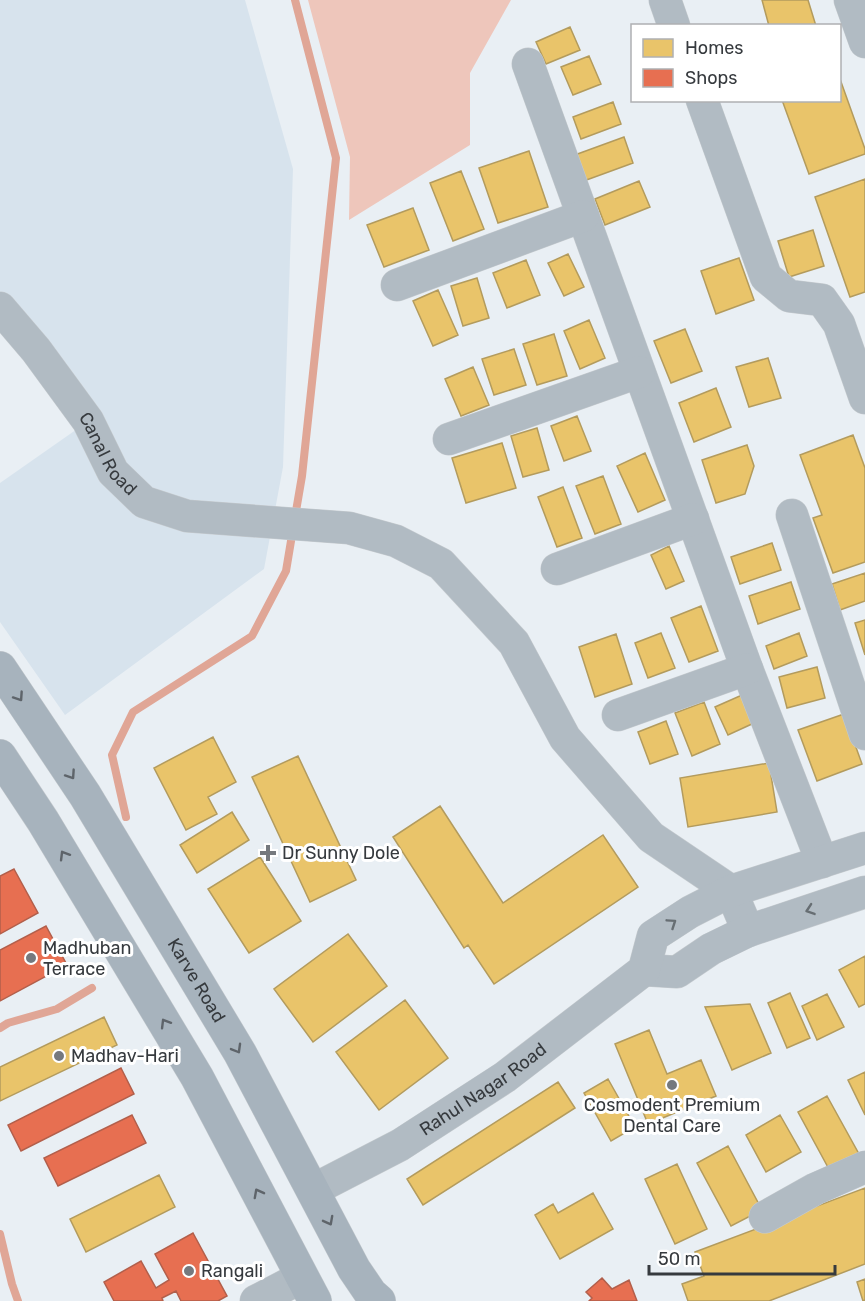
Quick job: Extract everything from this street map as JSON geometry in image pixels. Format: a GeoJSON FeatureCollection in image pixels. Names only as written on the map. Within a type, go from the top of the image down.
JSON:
{"type":"FeatureCollection","features":[{"type":"Feature","properties":{"kind":"main road","name":"Karve Road"},"geometry":{"type":"LineString","coordinates":[[0,668],[85,795],[222,1023],[372,1299]]}},
{"type":"Feature","properties":{"kind":"main road"},"geometry":{"type":"LineString","coordinates":[[0,756],[43,821],[197,1077],[309,1289]]}},
{"type":"Feature","properties":{"kind":"street"},"geometry":{"type":"LineString","coordinates":[[665,0],[673,24]]}},
{"type":"Feature","properties":{"kind":"street"},"geometry":{"type":"LineString","coordinates":[[850,0],[865,42]]}},
{"type":"Feature","properties":{"kind":"street"},"geometry":{"type":"LineString","coordinates":[[528,64],[747,669],[822,862]]}},
{"type":"Feature","properties":{"kind":"street"},"geometry":{"type":"LineString","coordinates":[[703,102],[765,277],[789,296],[822,300],[840,324],[865,398]]}},
{"type":"Feature","properties":{"kind":"street"},"geometry":{"type":"LineString","coordinates":[[397,285],[583,216]]}},
{"type":"Feature","properties":{"kind":"street","name":"Canal Road"},"geometry":{"type":"LineString","coordinates":[[0,308],[36,350],[88,421],[113,472],[144,502],[187,516],[349,528],[396,541],[441,564],[514,644],[565,738],[651,837],[731,891]]}},
{"type":"Feature","properties":{"kind":"street"},"geometry":{"type":"LineString","coordinates":[[448,439],[639,372]]}},
{"type":"Feature","properties":{"kind":"street"},"geometry":{"type":"LineString","coordinates":[[792,515],[865,734]]}},
{"type":"Feature","properties":{"kind":"street"},"geometry":{"type":"LineString","coordinates":[[556,569],[693,519]]}},
{"type":"Feature","properties":{"kind":"street"},"geometry":{"type":"LineString","coordinates":[[618,715],[747,669]]}},
{"type":"Feature","properties":{"kind":"street"},"geometry":{"type":"LineString","coordinates":[[865,848],[731,891],[690,912],[653,936],[644,970],[676,972],[711,949],[748,931],[865,892]]}},
{"type":"Feature","properties":{"kind":"street"},"geometry":{"type":"LineString","coordinates":[[731,891],[748,931]]}},
{"type":"Feature","properties":{"kind":"street","name":"Rahul Nagar Road"},"geometry":{"type":"LineString","coordinates":[[313,1190],[400,1145],[505,1077],[644,970]]}},
{"type":"Feature","properties":{"kind":"street"},"geometry":{"type":"LineString","coordinates":[[765,1217],[815,1189],[865,1167]]}},
{"type":"Feature","properties":{"kind":"street"},"geometry":{"type":"LineString","coordinates":[[256,1301],[309,1289]]}},
{"type":"Feature","properties":{"kind":"shaded area"},"geometry":{"type":"Polygon","coordinates":[[[0,0],[245,0],[293,169],[283,467],[264,569],[65,715],[0,622],[0,483],[80,427],[0,324],[0,0]]]}},
{"type":"Feature","properties":{"kind":"shaded area"},"geometry":{"type":"Polygon","coordinates":[[[308,0],[511,0],[470,73],[470,145],[349,220],[350,157],[308,0]]]}},
{"type":"Feature","properties":{"kind":"building: Homes"},"geometry":{"type":"Polygon","coordinates":[[[762,0],[808,0],[815,24],[768,24],[762,0]]]}},
{"type":"Feature","properties":{"kind":"building: Homes"},"geometry":{"type":"Polygon","coordinates":[[[570,27],[580,50],[546,64],[536,42],[570,27]]]}},
{"type":"Feature","properties":{"kind":"building: Homes"},"geometry":{"type":"Polygon","coordinates":[[[589,56],[601,84],[573,95],[561,67],[589,56]]]}},
{"type":"Feature","properties":{"kind":"building: Homes"},"geometry":{"type":"Polygon","coordinates":[[[841,82],[865,154],[809,174],[783,102],[841,102],[841,82]]]}},
{"type":"Feature","properties":{"kind":"building: Homes"},"geometry":{"type":"Polygon","coordinates":[[[613,102],[621,124],[581,139],[573,117],[613,102]]]}},
{"type":"Feature","properties":{"kind":"building: Homes"},"geometry":{"type":"Polygon","coordinates":[[[624,137],[633,163],[581,182],[572,156],[624,137]]]}},
{"type":"Feature","properties":{"kind":"building: Homes"},"geometry":{"type":"Polygon","coordinates":[[[529,151],[548,207],[498,223],[479,168],[529,151]]]}},
{"type":"Feature","properties":{"kind":"building: Homes"},"geometry":{"type":"Polygon","coordinates":[[[461,171],[484,229],[453,241],[430,183],[461,171]]]}},
{"type":"Feature","properties":{"kind":"building: Homes"},"geometry":{"type":"Polygon","coordinates":[[[865,179],[865,292],[850,297],[815,197],[865,179]]]}},
{"type":"Feature","properties":{"kind":"building: Homes"},"geometry":{"type":"Polygon","coordinates":[[[639,181],[650,207],[605,225],[595,199],[639,181]]]}},
{"type":"Feature","properties":{"kind":"building: Homes"},"geometry":{"type":"Polygon","coordinates":[[[413,208],[429,250],[384,267],[367,225],[413,208]]]}},
{"type":"Feature","properties":{"kind":"building: Homes"},"geometry":{"type":"Polygon","coordinates":[[[813,230],[824,266],[789,277],[778,241],[813,230]]]}},
{"type":"Feature","properties":{"kind":"building: Homes"},"geometry":{"type":"Polygon","coordinates":[[[568,254],[584,287],[564,296],[548,263],[568,254]]]}},
{"type":"Feature","properties":{"kind":"building: Homes"},"geometry":{"type":"Polygon","coordinates":[[[739,258],[754,300],[716,314],[701,271],[739,258]]]}},
{"type":"Feature","properties":{"kind":"building: Homes"},"geometry":{"type":"Polygon","coordinates":[[[526,260],[540,295],[507,308],[493,273],[526,260]]]}},
{"type":"Feature","properties":{"kind":"building: Homes"},"geometry":{"type":"Polygon","coordinates":[[[477,278],[489,318],[463,326],[451,286],[477,278]]]}},
{"type":"Feature","properties":{"kind":"building: Homes"},"geometry":{"type":"Polygon","coordinates":[[[438,290],[458,335],[433,346],[413,301],[438,290]]]}},
{"type":"Feature","properties":{"kind":"building: Homes"},"geometry":{"type":"Polygon","coordinates":[[[589,320],[605,358],[580,369],[564,331],[589,320]]]}},
{"type":"Feature","properties":{"kind":"building: Homes"},"geometry":{"type":"Polygon","coordinates":[[[685,329],[702,371],[671,383],[654,341],[685,329]]]}},
{"type":"Feature","properties":{"kind":"building: Homes"},"geometry":{"type":"Polygon","coordinates":[[[554,334],[567,376],[537,385],[523,344],[554,334]]]}},
{"type":"Feature","properties":{"kind":"building: Homes"},"geometry":{"type":"Polygon","coordinates":[[[514,349],[526,385],[494,395],[482,359],[514,349]]]}},
{"type":"Feature","properties":{"kind":"building: Homes"},"geometry":{"type":"Polygon","coordinates":[[[768,358],[781,398],[749,407],[736,367],[768,358]]]}},
{"type":"Feature","properties":{"kind":"building: Homes"},"geometry":{"type":"Polygon","coordinates":[[[473,367],[489,405],[461,416],[445,379],[473,367]]]}},
{"type":"Feature","properties":{"kind":"building: Homes"},"geometry":{"type":"Polygon","coordinates":[[[716,388],[731,427],[694,442],[679,403],[716,388]]]}},
{"type":"Feature","properties":{"kind":"building: Homes"},"geometry":{"type":"Polygon","coordinates":[[[577,416],[591,451],[564,461],[551,426],[577,416]]]}},
{"type":"Feature","properties":{"kind":"building: Homes"},"geometry":{"type":"Polygon","coordinates":[[[537,428],[549,470],[523,477],[511,436],[537,428]]]}},
{"type":"Feature","properties":{"kind":"building: Homes"},"geometry":{"type":"Polygon","coordinates":[[[853,435],[865,468],[865,562],[833,573],[813,518],[822,515],[800,455],[853,435]]]}},
{"type":"Feature","properties":{"kind":"building: Homes"},"geometry":{"type":"Polygon","coordinates":[[[502,443],[516,488],[466,503],[452,458],[502,443]]]}},
{"type":"Feature","properties":{"kind":"building: Homes"},"geometry":{"type":"Polygon","coordinates":[[[747,445],[754,466],[745,494],[716,503],[702,460],[747,445]]]}},
{"type":"Feature","properties":{"kind":"building: Homes"},"geometry":{"type":"Polygon","coordinates":[[[645,453],[665,500],[638,512],[617,466],[645,453]]]}},
{"type":"Feature","properties":{"kind":"building: Homes"},"geometry":{"type":"Polygon","coordinates":[[[603,476],[621,524],[595,534],[576,486],[603,476]]]}},
{"type":"Feature","properties":{"kind":"building: Homes"},"geometry":{"type":"Polygon","coordinates":[[[563,487],[582,538],[557,547],[538,497],[563,487]]]}},
{"type":"Feature","properties":{"kind":"building: Homes"},"geometry":{"type":"Polygon","coordinates":[[[772,543],[781,570],[740,584],[731,557],[772,543]]]}},
{"type":"Feature","properties":{"kind":"building: Homes"},"geometry":{"type":"Polygon","coordinates":[[[669,546],[684,581],[666,589],[651,555],[669,546]]]}},
{"type":"Feature","properties":{"kind":"building: Homes"},"geometry":{"type":"Polygon","coordinates":[[[865,573],[865,601],[840,610],[832,584],[865,573]]]}},
{"type":"Feature","properties":{"kind":"building: Homes"},"geometry":{"type":"Polygon","coordinates":[[[791,582],[800,609],[758,624],[749,596],[791,582]]]}},
{"type":"Feature","properties":{"kind":"building: Homes"},"geometry":{"type":"Polygon","coordinates":[[[701,606],[718,651],[689,662],[671,618],[701,606]]]}},
{"type":"Feature","properties":{"kind":"building: Homes"},"geometry":{"type":"Polygon","coordinates":[[[865,620],[865,655],[855,623],[865,620]]]}},
{"type":"Feature","properties":{"kind":"building: Homes"},"geometry":{"type":"Polygon","coordinates":[[[661,633],[675,668],[648,678],[635,643],[661,633]]]}},
{"type":"Feature","properties":{"kind":"building: Homes"},"geometry":{"type":"Polygon","coordinates":[[[799,633],[807,656],[774,669],[766,646],[799,633]]]}},
{"type":"Feature","properties":{"kind":"building: Homes"},"geometry":{"type":"Polygon","coordinates":[[[616,634],[632,684],[595,697],[579,647],[616,634]]]}},
{"type":"Feature","properties":{"kind":"building: Homes"},"geometry":{"type":"Polygon","coordinates":[[[817,667],[825,698],[787,708],[779,677],[817,667]]]}},
{"type":"Feature","properties":{"kind":"building: Homes"},"geometry":{"type":"Polygon","coordinates":[[[742,695],[754,723],[728,735],[715,707],[742,695]]]}},
{"type":"Feature","properties":{"kind":"building: Homes"},"geometry":{"type":"Polygon","coordinates":[[[704,702],[720,744],[692,756],[675,713],[704,702]]]}},
{"type":"Feature","properties":{"kind":"building: Homes"},"geometry":{"type":"Polygon","coordinates":[[[844,714],[862,764],[817,781],[798,730],[844,714]]]}},
{"type":"Feature","properties":{"kind":"building: Homes"},"geometry":{"type":"Polygon","coordinates":[[[666,721],[678,754],[650,764],[638,732],[666,721]]]}},
{"type":"Feature","properties":{"kind":"building: Homes"},"geometry":{"type":"Polygon","coordinates":[[[213,737],[236,782],[208,797],[217,814],[186,830],[154,768],[213,737]]]}},
{"type":"Feature","properties":{"kind":"building: Homes"},"geometry":{"type":"Polygon","coordinates":[[[298,756],[356,880],[310,902],[252,777],[298,756]]]}},
{"type":"Feature","properties":{"kind":"building: Homes"},"geometry":{"type":"Polygon","coordinates":[[[769,763],[777,812],[688,827],[680,778],[769,763]]]}},
{"type":"Feature","properties":{"kind":"building: Homes"},"geometry":{"type":"Polygon","coordinates":[[[440,806],[503,903],[603,835],[638,887],[494,984],[468,945],[464,948],[393,837],[440,806]]]}},
{"type":"Feature","properties":{"kind":"building: Homes"},"geometry":{"type":"Polygon","coordinates":[[[232,812],[249,840],[197,873],[180,845],[232,812]]]}},
{"type":"Feature","properties":{"kind":"building: Homes"},"geometry":{"type":"Polygon","coordinates":[[[260,857],[301,921],[249,953],[208,889],[260,857]]]}},
{"type":"Feature","properties":{"kind":"building: Homes"},"geometry":{"type":"Polygon","coordinates":[[[348,934],[387,986],[313,1042],[274,989],[348,934]]]}},
{"type":"Feature","properties":{"kind":"building: Homes"},"geometry":{"type":"Polygon","coordinates":[[[865,956],[865,1004],[859,1007],[839,970],[865,956]]]}},
{"type":"Feature","properties":{"kind":"building: Homes"},"geometry":{"type":"Polygon","coordinates":[[[790,993],[810,1038],[787,1048],[768,1003],[790,993]]]}},
{"type":"Feature","properties":{"kind":"building: Homes"},"geometry":{"type":"Polygon","coordinates":[[[827,994],[844,1027],[817,1040],[802,1006],[827,994]]]}},
{"type":"Feature","properties":{"kind":"building: Homes"},"geometry":{"type":"Polygon","coordinates":[[[405,1000],[448,1058],[379,1110],[336,1052],[405,1000]]]}},
{"type":"Feature","properties":{"kind":"building: Homes"},"geometry":{"type":"Polygon","coordinates":[[[750,1004],[771,1053],[732,1070],[705,1007],[750,1004]]]}},
{"type":"Feature","properties":{"kind":"building: Homes","name":"Madhav-Hari"},"geometry":{"type":"Polygon","coordinates":[[[104,1017],[117,1045],[0,1101],[0,1067],[104,1017]]]}},
{"type":"Feature","properties":{"kind":"building: Homes","name":"Cosmodent Premium Dental Care"},"geometry":{"type":"Polygon","coordinates":[[[649,1030],[667,1074],[701,1060],[716,1096],[648,1124],[615,1044],[649,1030]]]}},
{"type":"Feature","properties":{"kind":"building: Homes"},"geometry":{"type":"Polygon","coordinates":[[[865,1072],[865,1115],[848,1080],[865,1072]]]}},
{"type":"Feature","properties":{"kind":"building: Homes"},"geometry":{"type":"Polygon","coordinates":[[[608,1079],[635,1127],[611,1141],[584,1093],[608,1079]]]}},
{"type":"Feature","properties":{"kind":"building: Homes"},"geometry":{"type":"Polygon","coordinates":[[[558,1082],[575,1108],[423,1205],[407,1179],[558,1082]]]}},
{"type":"Feature","properties":{"kind":"building: Homes"},"geometry":{"type":"Polygon","coordinates":[[[827,1096],[859,1154],[830,1171],[798,1112],[827,1096]]]}},
{"type":"Feature","properties":{"kind":"building: Homes"},"geometry":{"type":"Polygon","coordinates":[[[780,1115],[801,1152],[766,1172],[746,1135],[780,1115]]]}},
{"type":"Feature","properties":{"kind":"building: Homes"},"geometry":{"type":"Polygon","coordinates":[[[728,1146],[762,1210],[731,1226],[697,1163],[728,1146]]]}},
{"type":"Feature","properties":{"kind":"building: Homes"},"geometry":{"type":"Polygon","coordinates":[[[677,1164],[707,1229],[675,1244],[645,1179],[677,1164]]]}},
{"type":"Feature","properties":{"kind":"building: Homes"},"geometry":{"type":"Polygon","coordinates":[[[159,1175],[175,1207],[86,1252],[70,1219],[159,1175]]]}},
{"type":"Feature","properties":{"kind":"building: Homes"},"geometry":{"type":"Polygon","coordinates":[[[865,1188],[865,1264],[769,1301],[688,1301],[682,1284],[704,1276],[695,1252],[865,1188]]]}},
{"type":"Feature","properties":{"kind":"building: Homes"},"geometry":{"type":"Polygon","coordinates":[[[593,1193],[613,1229],[560,1259],[535,1215],[553,1204],[558,1213],[593,1193]]]}},
{"type":"Feature","properties":{"kind":"building: Homes"},"geometry":{"type":"Polygon","coordinates":[[[865,1279],[865,1300],[863,1301],[857,1282],[865,1279]]]}},
{"type":"Feature","properties":{"kind":"building: Shops"},"geometry":{"type":"Polygon","coordinates":[[[14,869],[38,913],[0,934],[0,876],[14,869]]]}},
{"type":"Feature","properties":{"kind":"building: Shops","name":"Madhuban Terrace"},"geometry":{"type":"Polygon","coordinates":[[[46,926],[67,965],[0,1001],[0,950],[46,926]]]}},
{"type":"Feature","properties":{"kind":"building: Shops"},"geometry":{"type":"Polygon","coordinates":[[[121,1068],[134,1094],[21,1151],[8,1125],[121,1068]]]}},
{"type":"Feature","properties":{"kind":"building: Shops"},"geometry":{"type":"Polygon","coordinates":[[[132,1115],[146,1143],[58,1186],[44,1158],[132,1115]]]}},
{"type":"Feature","properties":{"kind":"building: Shops","name":"Rangali"},"geometry":{"type":"Polygon","coordinates":[[[193,1233],[227,1296],[218,1301],[181,1301],[176,1291],[162,1298],[163,1301],[114,1301],[104,1282],[141,1261],[156,1288],[169,1280],[155,1254],[193,1233]]]}},
{"type":"Feature","properties":{"kind":"building: Shops"},"geometry":{"type":"Polygon","coordinates":[[[602,1278],[612,1289],[629,1280],[637,1301],[589,1301],[592,1298],[586,1292],[602,1278]]]}},
{"type":"Feature","properties":{"kind":"waterway"},"geometry":{"type":"LineString","coordinates":[[295,0],[336,158],[302,476],[295,517]]}},
{"type":"Feature","properties":{"kind":"waterway"},"geometry":{"type":"LineString","coordinates":[[126,817],[112,755],[133,712],[252,636],[286,571],[293,529]]}},
{"type":"Feature","properties":{"kind":"waterway"},"geometry":{"type":"LineString","coordinates":[[0,1028],[8,1023],[57,1009],[92,988]]}},
{"type":"Feature","properties":{"kind":"waterway"},"geometry":{"type":"LineString","coordinates":[[0,1234],[18,1301]]}},
{"type":"Feature","properties":{"kind":"place","name":"Dr Sunny Dole"},"geometry":{"type":"Point","coordinates":[268,853]}},
{"type":"Feature","properties":{"kind":"place","name":"Madhuban Terrace"},"geometry":{"type":"Point","coordinates":[31,958]}},
{"type":"Feature","properties":{"kind":"place","name":"Madhav-Hari"},"geometry":{"type":"Point","coordinates":[59,1056]}},
{"type":"Feature","properties":{"kind":"place","name":"Cosmodent Premium Dental Care"},"geometry":{"type":"Point","coordinates":[672,1085]}},
{"type":"Feature","properties":{"kind":"place","name":"Rangali"},"geometry":{"type":"Point","coordinates":[189,1271]}}]}
